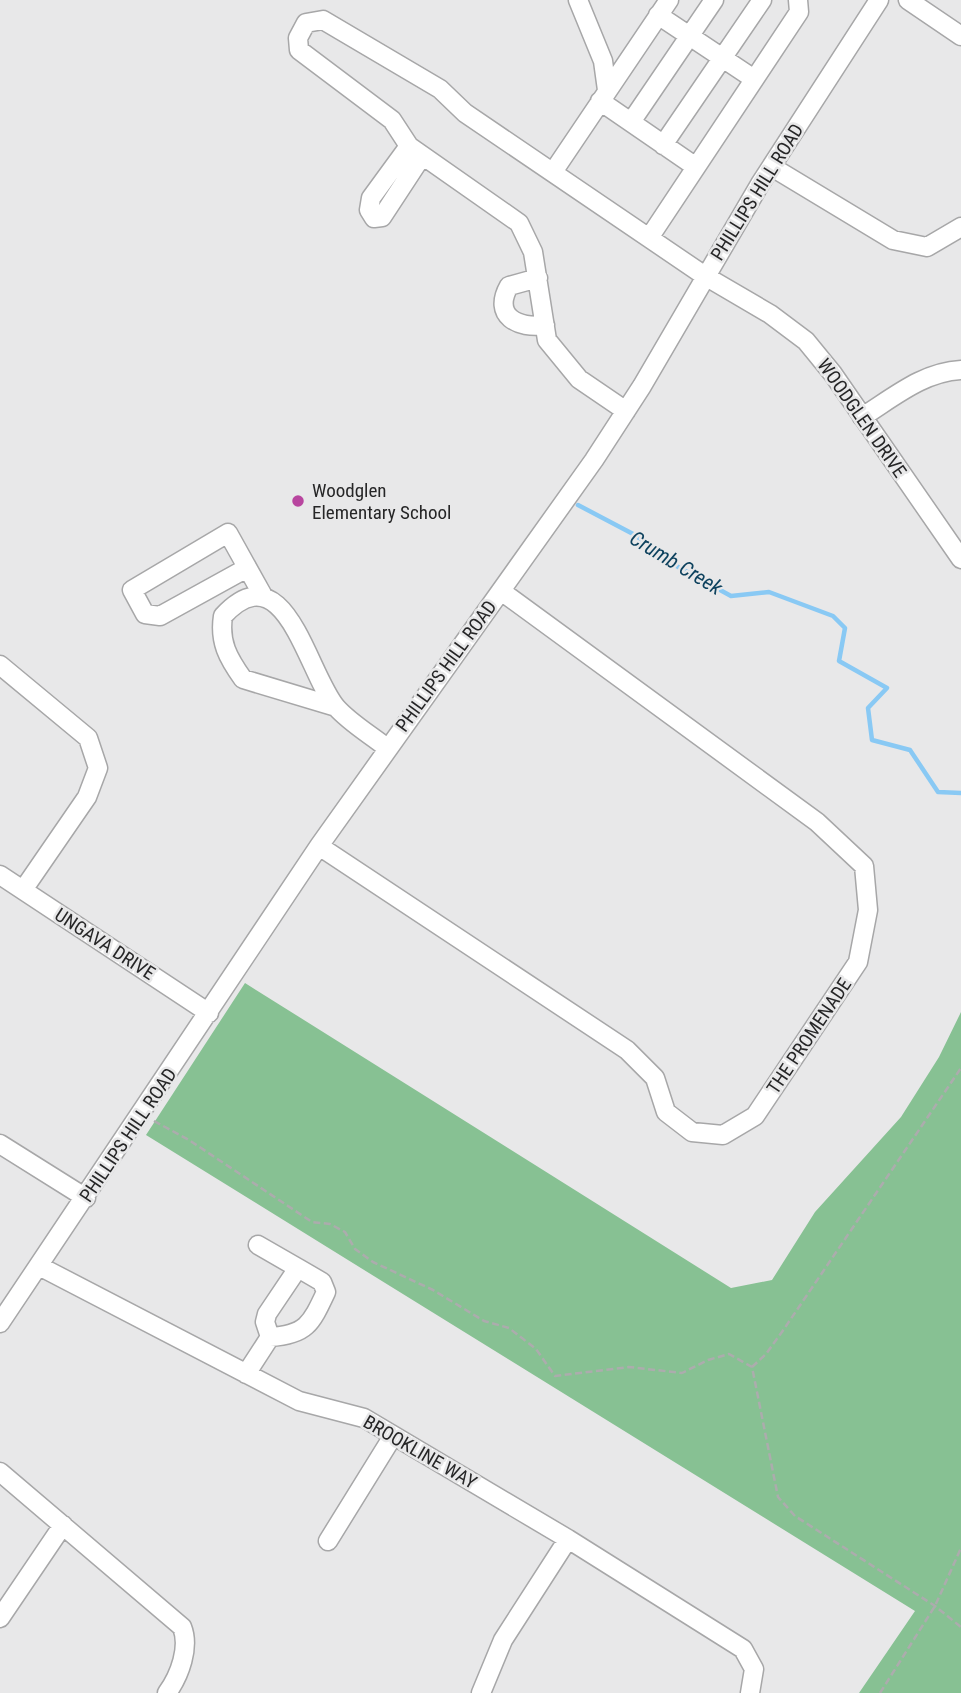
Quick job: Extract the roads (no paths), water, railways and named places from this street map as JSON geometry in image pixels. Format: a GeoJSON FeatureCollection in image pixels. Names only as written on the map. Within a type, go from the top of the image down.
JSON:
{"type":"FeatureCollection","features":[{"type":"Feature","properties":{"kind":"street"},"geometry":{"type":"LineString","coordinates":[[578,0],[603,61],[603,95],[631,122],[696,167]]}},
{"type":"Feature","properties":{"kind":"street"},"geometry":{"type":"LineString","coordinates":[[631,122],[714,0]]}},
{"type":"Feature","properties":{"kind":"street"},"geometry":{"type":"LineString","coordinates":[[663,145],[762,0]]}},
{"type":"Feature","properties":{"kind":"street"},"geometry":{"type":"LineString","coordinates":[[649,238],[799,12],[798,0]]}},
{"type":"Feature","properties":{"kind":"street","name":"PHILLIPS HILL ROAD"},"geometry":{"type":"LineString","coordinates":[[0,1323],[319,846],[626,411],[772,167],[879,0]]}},
{"type":"Feature","properties":{"kind":"street"},"geometry":{"type":"LineString","coordinates":[[908,0],[961,36]]}},
{"type":"Feature","properties":{"kind":"street"},"geometry":{"type":"LineString","coordinates":[[553,172],[663,7],[690,36],[754,79]]}},
{"type":"Feature","properties":{"kind":"street","name":"WOODGLEN DRIVE"},"geometry":{"type":"LineString","coordinates":[[538,278],[533,252],[519,223],[415,151],[392,120],[299,50],[298,38],[306,23],[323,20],[440,89],[465,113],[705,276],[770,314],[806,341],[833,374],[961,559]]}},
{"type":"Feature","properties":{"kind":"street"},"geometry":{"type":"LineString","coordinates":[[772,167],[893,240],[927,247],[961,227]]}},
{"type":"Feature","properties":{"kind":"street"},"geometry":{"type":"LineString","coordinates":[[545,325],[522,324],[503,311],[501,305],[509,286],[538,278],[545,325],[547,340],[579,379],[626,411]]}},
{"type":"Feature","properties":{"kind":"street"},"geometry":{"type":"LineString","coordinates":[[862,417],[920,379],[943,371],[961,370]]}},
{"type":"Feature","properties":{"kind":"street"},"geometry":{"type":"LineString","coordinates":[[247,568],[160,616],[145,614],[132,590],[228,533],[262,594],[272,601],[291,623],[336,707]]}},
{"type":"Feature","properties":{"kind":"street","name":"THE PROMENADE"},"geometry":{"type":"LineString","coordinates":[[319,846],[627,1050],[655,1078],[666,1112],[692,1132],[723,1135],[755,1116],[858,962],[868,910],[864,866],[817,822],[501,591]]}},
{"type":"Feature","properties":{"kind":"street"},"geometry":{"type":"LineString","coordinates":[[262,594],[248,596],[223,616],[220,635],[243,679],[336,707],[387,748]]}},
{"type":"Feature","properties":{"kind":"street"},"geometry":{"type":"LineString","coordinates":[[0,665],[88,738],[98,768],[87,797],[23,890]]}},
{"type":"Feature","properties":{"kind":"street","name":"UNGAVA DRIVE"},"geometry":{"type":"LineString","coordinates":[[0,875],[209,1013]]}},
{"type":"Feature","properties":{"kind":"street"},"geometry":{"type":"LineString","coordinates":[[0,1144],[86,1198]]}},
{"type":"Feature","properties":{"kind":"street"},"geometry":{"type":"LineString","coordinates":[[258,1245],[322,1282],[326,1292],[305,1326],[294,1336],[270,1337]]}},
{"type":"Feature","properties":{"kind":"street","name":"BROOKLINE WAY"},"geometry":{"type":"LineString","coordinates":[[38,1266],[299,1401],[364,1418],[568,1539],[743,1649],[754,1669],[750,1693]]}},
{"type":"Feature","properties":{"kind":"street"},"geometry":{"type":"LineString","coordinates":[[270,1337],[265,1322],[267,1314],[298,1268]]}},
{"type":"Feature","properties":{"kind":"street"},"geometry":{"type":"LineString","coordinates":[[246,1374],[270,1337]]}},
{"type":"Feature","properties":{"kind":"street"},"geometry":{"type":"LineString","coordinates":[[328,1541],[393,1436]]}},
{"type":"Feature","properties":{"kind":"street"},"geometry":{"type":"LineString","coordinates":[[0,1472],[182,1626],[187,1640],[175,1682],[167,1693]]}},
{"type":"Feature","properties":{"kind":"street"},"geometry":{"type":"LineString","coordinates":[[0,1618],[63,1525]]}},
{"type":"Feature","properties":{"kind":"street"},"geometry":{"type":"LineString","coordinates":[[481,1693],[503,1640],[568,1539]]}},
{"type":"Feature","properties":{"kind":"waterway","name":"Crumb Creek"},"geometry":{"type":"LineString","coordinates":[[578,505],[635,535],[671,563],[731,596],[769,592],[833,616],[845,628],[839,661],[887,688],[868,708],[872,740],[910,750],[938,792],[961,793]]}},
{"type":"Feature","properties":{"kind":"place","name":"Woodglen Elementary School"},"geometry":{"type":"Point","coordinates":[298,501]}}]}
